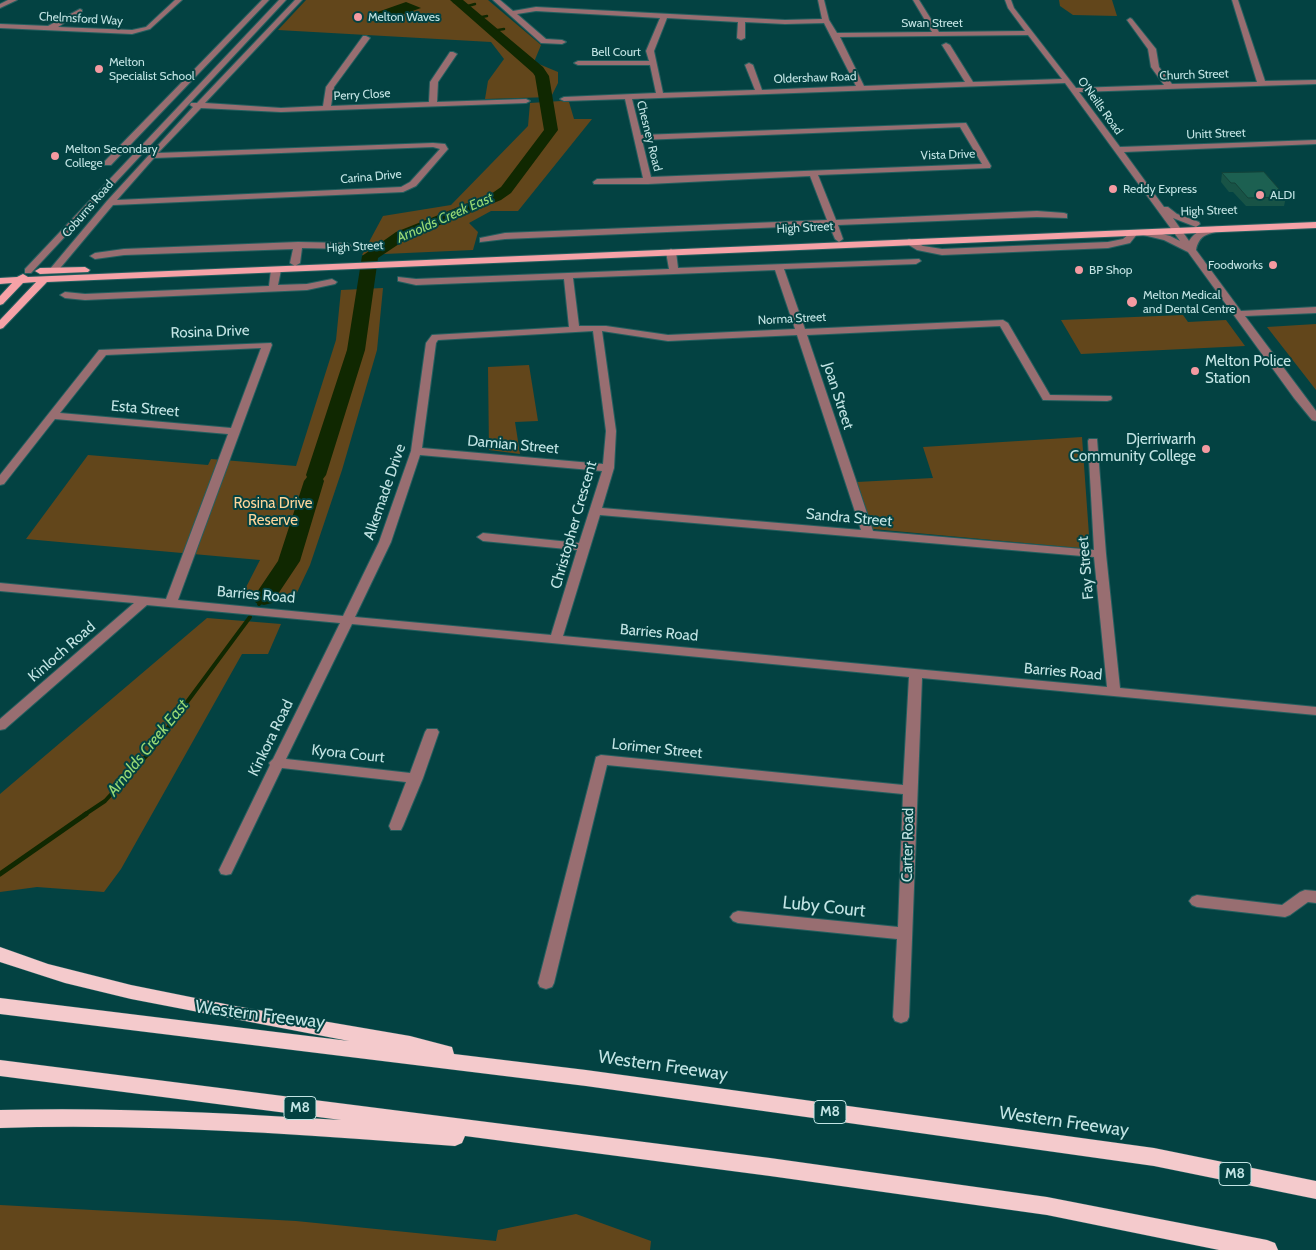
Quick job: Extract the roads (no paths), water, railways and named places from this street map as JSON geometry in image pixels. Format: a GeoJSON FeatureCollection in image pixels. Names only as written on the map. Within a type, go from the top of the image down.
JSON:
{"type":"FeatureCollection","features":[{"type":"Feature","properties":{"kind":"highway"},"geometry":{"type":"LineString","coordinates":[[0,954],[78,980],[139,994],[195,1006],[410,1044],[507,1068]]}},
{"type":"Feature","properties":{"kind":"highway","name":"Western Freeway"},"geometry":{"type":"LineString","coordinates":[[0,1006],[507,1068],[1154,1157],[1316,1190]]}},
{"type":"Feature","properties":{"kind":"highway","name":"M8"},"geometry":{"type":"LineString","coordinates":[[0,1068],[599,1147],[770,1167],[1046,1206],[1267,1250]]}},
{"type":"Feature","properties":{"kind":"highway"},"geometry":{"type":"LineString","coordinates":[[0,1119],[150,1118],[599,1147]]}},
{"type":"Feature","properties":{"kind":"main road","name":"High Street"},"geometry":{"type":"LineString","coordinates":[[1134,233],[1196,224],[1316,220]]}},
{"type":"Feature","properties":{"kind":"main road","name":"High Street"},"geometry":{"type":"LineString","coordinates":[[0,281],[379,261],[1176,228],[1219,229],[1316,225]]}},
{"type":"Feature","properties":{"kind":"main road","name":"High Street"},"geometry":{"type":"LineString","coordinates":[[839,242],[908,242]]}},
{"type":"Feature","properties":{"kind":"main road","name":"High Street"},"geometry":{"type":"LineString","coordinates":[[0,273],[276,267]]}},
{"type":"Feature","properties":{"kind":"main road","name":"Coburns Road"},"geometry":{"type":"LineString","coordinates":[[0,302],[28,271]]}},
{"type":"Feature","properties":{"kind":"main road","name":"Coburns Road"},"geometry":{"type":"LineString","coordinates":[[0,326],[53,271]]}},
{"type":"Feature","properties":{"kind":"street"},"geometry":{"type":"LineString","coordinates":[[0,6],[14,0]]}},
{"type":"Feature","properties":{"kind":"street","name":"Chelmsford Way"},"geometry":{"type":"LineString","coordinates":[[0,26],[121,33],[142,30],[151,25],[180,0]]}},
{"type":"Feature","properties":{"kind":"street","name":"Coburns Road"},"geometry":{"type":"LineString","coordinates":[[108,163],[266,0]]}},
{"type":"Feature","properties":{"kind":"street","name":"Coburns Road"},"geometry":{"type":"LineString","coordinates":[[28,271],[72,227],[156,133],[283,0]]}},
{"type":"Feature","properties":{"kind":"street","name":"Coburns Road"},"geometry":{"type":"LineString","coordinates":[[53,271],[110,202],[299,0]]}},
{"type":"Feature","properties":{"kind":"street"},"geometry":{"type":"LineString","coordinates":[[496,0],[544,41],[562,42]]}},
{"type":"Feature","properties":{"kind":"street"},"geometry":{"type":"LineString","coordinates":[[821,0],[826,21],[830,25],[861,88]]}},
{"type":"Feature","properties":{"kind":"street"},"geometry":{"type":"LineString","coordinates":[[916,0],[937,34]]}},
{"type":"Feature","properties":{"kind":"street","name":"O'Neills Road"},"geometry":{"type":"LineString","coordinates":[[1008,0],[1010,8],[1031,33],[1159,204],[1316,418]]}},
{"type":"Feature","properties":{"kind":"street"},"geometry":{"type":"LineString","coordinates":[[1235,0],[1262,84]]}},
{"type":"Feature","properties":{"kind":"street"},"geometry":{"type":"LineString","coordinates":[[512,13],[536,9],[742,20],[826,21]]}},
{"type":"Feature","properties":{"kind":"street"},"geometry":{"type":"LineString","coordinates":[[50,28],[80,11]]}},
{"type":"Feature","properties":{"kind":"street"},"geometry":{"type":"LineString","coordinates":[[660,95],[650,50],[664,15]]}},
{"type":"Feature","properties":{"kind":"street"},"geometry":{"type":"LineString","coordinates":[[741,38],[742,20]]}},
{"type":"Feature","properties":{"kind":"street"},"geometry":{"type":"LineString","coordinates":[[1130,20],[1152,49],[1155,67],[1170,87]]}},
{"type":"Feature","properties":{"kind":"street"},"geometry":{"type":"LineString","coordinates":[[262,22],[278,22]]}},
{"type":"Feature","properties":{"kind":"street","name":"Swan Street"},"geometry":{"type":"LineString","coordinates":[[834,35],[1031,33]]}},
{"type":"Feature","properties":{"kind":"street"},"geometry":{"type":"LineString","coordinates":[[229,38],[240,45]]}},
{"type":"Feature","properties":{"kind":"street"},"geometry":{"type":"LineString","coordinates":[[327,108],[330,87],[366,38]]}},
{"type":"Feature","properties":{"kind":"street"},"geometry":{"type":"LineString","coordinates":[[946,46],[970,84]]}},
{"type":"Feature","properties":{"kind":"street"},"geometry":{"type":"LineString","coordinates":[[209,59],[232,53]]}},
{"type":"Feature","properties":{"kind":"street"},"geometry":{"type":"LineString","coordinates":[[433,103],[434,82],[453,54]]}},
{"type":"Feature","properties":{"kind":"street","name":"Bell Court"},"geometry":{"type":"LineString","coordinates":[[578,64],[654,63]]}},
{"type":"Feature","properties":{"kind":"street"},"geometry":{"type":"LineString","coordinates":[[749,65],[759,91]]}},
{"type":"Feature","properties":{"kind":"street","name":"Oldershaw Road"},"geometry":{"type":"LineString","coordinates":[[564,98],[1066,81]]}},
{"type":"Feature","properties":{"kind":"street","name":"Church Street"},"geometry":{"type":"LineString","coordinates":[[1072,90],[1316,82]]}},
{"type":"Feature","properties":{"kind":"street","name":"Chesney Road"},"geometry":{"type":"LineString","coordinates":[[628,97],[648,180]]}},
{"type":"Feature","properties":{"kind":"street","name":"Perry Close"},"geometry":{"type":"LineString","coordinates":[[184,104],[269,109],[526,101]]}},
{"type":"Feature","properties":{"kind":"street","name":"Vista Drive"},"geometry":{"type":"LineString","coordinates":[[597,182],[987,166],[963,125],[638,138]]}},
{"type":"Feature","properties":{"kind":"street"},"geometry":{"type":"LineString","coordinates":[[139,131],[156,133]]}},
{"type":"Feature","properties":{"kind":"street","name":"Unitt Street"},"geometry":{"type":"LineString","coordinates":[[1117,150],[1316,142]]}},
{"type":"Feature","properties":{"kind":"street","name":"Carina Drive"},"geometry":{"type":"LineString","coordinates":[[110,202],[404,189],[413,184],[444,149],[442,146],[433,145],[152,156]]}},
{"type":"Feature","properties":{"kind":"street"},"geometry":{"type":"LineString","coordinates":[[813,174],[839,242]]}},
{"type":"Feature","properties":{"kind":"street"},"geometry":{"type":"LineString","coordinates":[[1159,204],[1174,216],[1196,224]]}},
{"type":"Feature","properties":{"kind":"street","name":"High Street"},"geometry":{"type":"LineString","coordinates":[[483,240],[504,236],[832,222],[1037,214],[1064,216]]}},
{"type":"Feature","properties":{"kind":"street"},"geometry":{"type":"LineString","coordinates":[[1146,232],[1167,238],[1191,250],[1196,236],[1219,229]]}},
{"type":"Feature","properties":{"kind":"street","name":"High Street"},"geometry":{"type":"LineString","coordinates":[[908,242],[920,248],[942,252],[1108,245],[1124,242],[1132,238],[1134,233]]}},
{"type":"Feature","properties":{"kind":"street"},"geometry":{"type":"LineString","coordinates":[[294,266],[298,245]]}},
{"type":"Feature","properties":{"kind":"street","name":"High Street"},"geometry":{"type":"LineString","coordinates":[[96,256],[124,252],[298,245],[347,246]]}},
{"type":"Feature","properties":{"kind":"street"},"geometry":{"type":"LineString","coordinates":[[669,249],[674,272]]}},
{"type":"Feature","properties":{"kind":"street"},"geometry":{"type":"LineString","coordinates":[[401,279],[416,282],[568,277],[916,261]]}},
{"type":"Feature","properties":{"kind":"street"},"geometry":{"type":"LineString","coordinates":[[273,288],[276,267]]}},
{"type":"Feature","properties":{"kind":"street","name":"Joan Street"},"geometry":{"type":"LineString","coordinates":[[779,267],[868,534]]}},
{"type":"Feature","properties":{"kind":"street"},"geometry":{"type":"LineString","coordinates":[[568,277],[574,329]]}},
{"type":"Feature","properties":{"kind":"street"},"geometry":{"type":"LineString","coordinates":[[65,295],[85,297],[316,286],[332,282]]}},
{"type":"Feature","properties":{"kind":"street"},"geometry":{"type":"LineString","coordinates":[[1241,318],[1316,310]]}},
{"type":"Feature","properties":{"kind":"street"},"geometry":{"type":"LineString","coordinates":[[1241,318],[1316,318]]}},
{"type":"Feature","properties":{"kind":"street","name":"Norma Street"},"geometry":{"type":"LineString","coordinates":[[435,337],[597,328],[619,329],[653,337],[668,338],[1003,323],[1047,398],[1107,398]]}},
{"type":"Feature","properties":{"kind":"street","name":"Christopher Crescent"},"geometry":{"type":"LineString","coordinates":[[556,640],[608,468],[611,431],[597,328]]}},
{"type":"Feature","properties":{"kind":"street","name":"Alkemade Drive"},"geometry":{"type":"LineString","coordinates":[[346,620],[385,542],[416,451],[431,343],[435,337]]}},
{"type":"Feature","properties":{"kind":"street","name":"Rosina Drive"},"geometry":{"type":"LineString","coordinates":[[0,482],[103,352],[267,345],[170,604]]}},
{"type":"Feature","properties":{"kind":"street","name":"Esta Street"},"geometry":{"type":"LineString","coordinates":[[53,416],[234,431]]}},
{"type":"Feature","properties":{"kind":"street","name":"Fay Street"},"geometry":{"type":"LineString","coordinates":[[1093,441],[1100,554],[1114,693]]}},
{"type":"Feature","properties":{"kind":"street","name":"Damian Street"},"geometry":{"type":"LineString","coordinates":[[416,451],[608,468]]}},
{"type":"Feature","properties":{"kind":"street","name":"Sandra Street"},"geometry":{"type":"LineString","coordinates":[[596,511],[1100,554]]}},
{"type":"Feature","properties":{"kind":"street"},"geometry":{"type":"LineString","coordinates":[[483,537],[585,547]]}},
{"type":"Feature","properties":{"kind":"street","name":"Barries Road"},"geometry":{"type":"LineString","coordinates":[[0,587],[1316,712]]}},
{"type":"Feature","properties":{"kind":"street","name":"Kinloch Road"},"geometry":{"type":"LineString","coordinates":[[0,726],[144,601]]}},
{"type":"Feature","properties":{"kind":"street","name":"Kinkora Road"},"geometry":{"type":"LineString","coordinates":[[226,870],[346,620]]}},
{"type":"Feature","properties":{"kind":"street","name":"Carter Road"},"geometry":{"type":"LineString","coordinates":[[901,1017],[916,674]]}},
{"type":"Feature","properties":{"kind":"street"},"geometry":{"type":"LineString","coordinates":[[0,713],[15,714]]}},
{"type":"Feature","properties":{"kind":"street"},"geometry":{"type":"LineString","coordinates":[[396,826],[416,778],[432,732]]}},
{"type":"Feature","properties":{"kind":"street","name":"Lorimer Street"},"geometry":{"type":"LineString","coordinates":[[546,983],[601,760],[910,790]]}},
{"type":"Feature","properties":{"kind":"street","name":"Kyora Court"},"geometry":{"type":"LineString","coordinates":[[276,764],[416,778]]}},
{"type":"Feature","properties":{"kind":"street"},"geometry":{"type":"LineString","coordinates":[[1197,901],[1285,911],[1305,896],[1316,897]]}},
{"type":"Feature","properties":{"kind":"street","name":"Luby Court"},"geometry":{"type":"LineString","coordinates":[[738,916],[906,934]]}},
{"type":"Feature","properties":{"kind":"waterway","name":"Arnolds Creek East"},"geometry":{"type":"LineString","coordinates":[[316,475],[356,350],[370,256],[402,235],[496,197],[506,190],[551,130],[542,76],[538,70],[456,0]]}},
{"type":"Feature","properties":{"kind":"waterway","name":"Arnolds Creek East"},"geometry":{"type":"LineString","coordinates":[[454,2],[461,4]]}},
{"type":"Feature","properties":{"kind":"waterway"},"geometry":{"type":"LineString","coordinates":[[464,7],[475,4]]}},
{"type":"Feature","properties":{"kind":"waterway","name":"Arnolds Creek East"},"geometry":{"type":"LineString","coordinates":[[477,18],[487,16]]}},
{"type":"Feature","properties":{"kind":"waterway"},"geometry":{"type":"LineString","coordinates":[[492,31],[504,29]]}},
{"type":"Feature","properties":{"kind":"waterway","name":"Arnolds Creek East"},"geometry":{"type":"LineString","coordinates":[[264,598],[289,561],[314,481]]}},
{"type":"Feature","properties":{"kind":"waterway","name":"Arnolds Creek East"},"geometry":{"type":"LineString","coordinates":[[259,604],[264,598]]}},
{"type":"Feature","properties":{"kind":"waterway","name":"Arnolds Creek East"},"geometry":{"type":"LineString","coordinates":[[84,815],[105,801],[150,752],[250,617]]}},
{"type":"Feature","properties":{"kind":"waterway","name":"Arnolds Creek East"},"geometry":{"type":"LineString","coordinates":[[0,874],[86,814]]}},
{"type":"Feature","properties":{"kind":"place","name":"Melton Waves"},"geometry":{"type":"Point","coordinates":[358,17]}},
{"type":"Feature","properties":{"kind":"place","name":"Melton Specialist School"},"geometry":{"type":"Point","coordinates":[99,69]}},
{"type":"Feature","properties":{"kind":"place","name":"Melton Secondary College"},"geometry":{"type":"Point","coordinates":[55,156]}},
{"type":"Feature","properties":{"kind":"place","name":"Reddy Express"},"geometry":{"type":"Point","coordinates":[1113,189]}},
{"type":"Feature","properties":{"kind":"place","name":"ALDI"},"geometry":{"type":"Point","coordinates":[1260,195]}},
{"type":"Feature","properties":{"kind":"place","name":"Foodworks"},"geometry":{"type":"Point","coordinates":[1273,265]}},
{"type":"Feature","properties":{"kind":"place","name":"BP Shop"},"geometry":{"type":"Point","coordinates":[1079,270]}},
{"type":"Feature","properties":{"kind":"place","name":"Melton Medical and Dental Centre"},"geometry":{"type":"Point","coordinates":[1132,302]}},
{"type":"Feature","properties":{"kind":"place","name":"Melton Police Station"},"geometry":{"type":"Point","coordinates":[1195,371]}},
{"type":"Feature","properties":{"kind":"place","name":"Djerriwarrh Community College"},"geometry":{"type":"Point","coordinates":[1206,449]}},
{"type":"Feature","properties":{"kind":"park label","name":"Rosina Drive Reserve"},"geometry":{"type":"Point","coordinates":[273,512]}}]}
